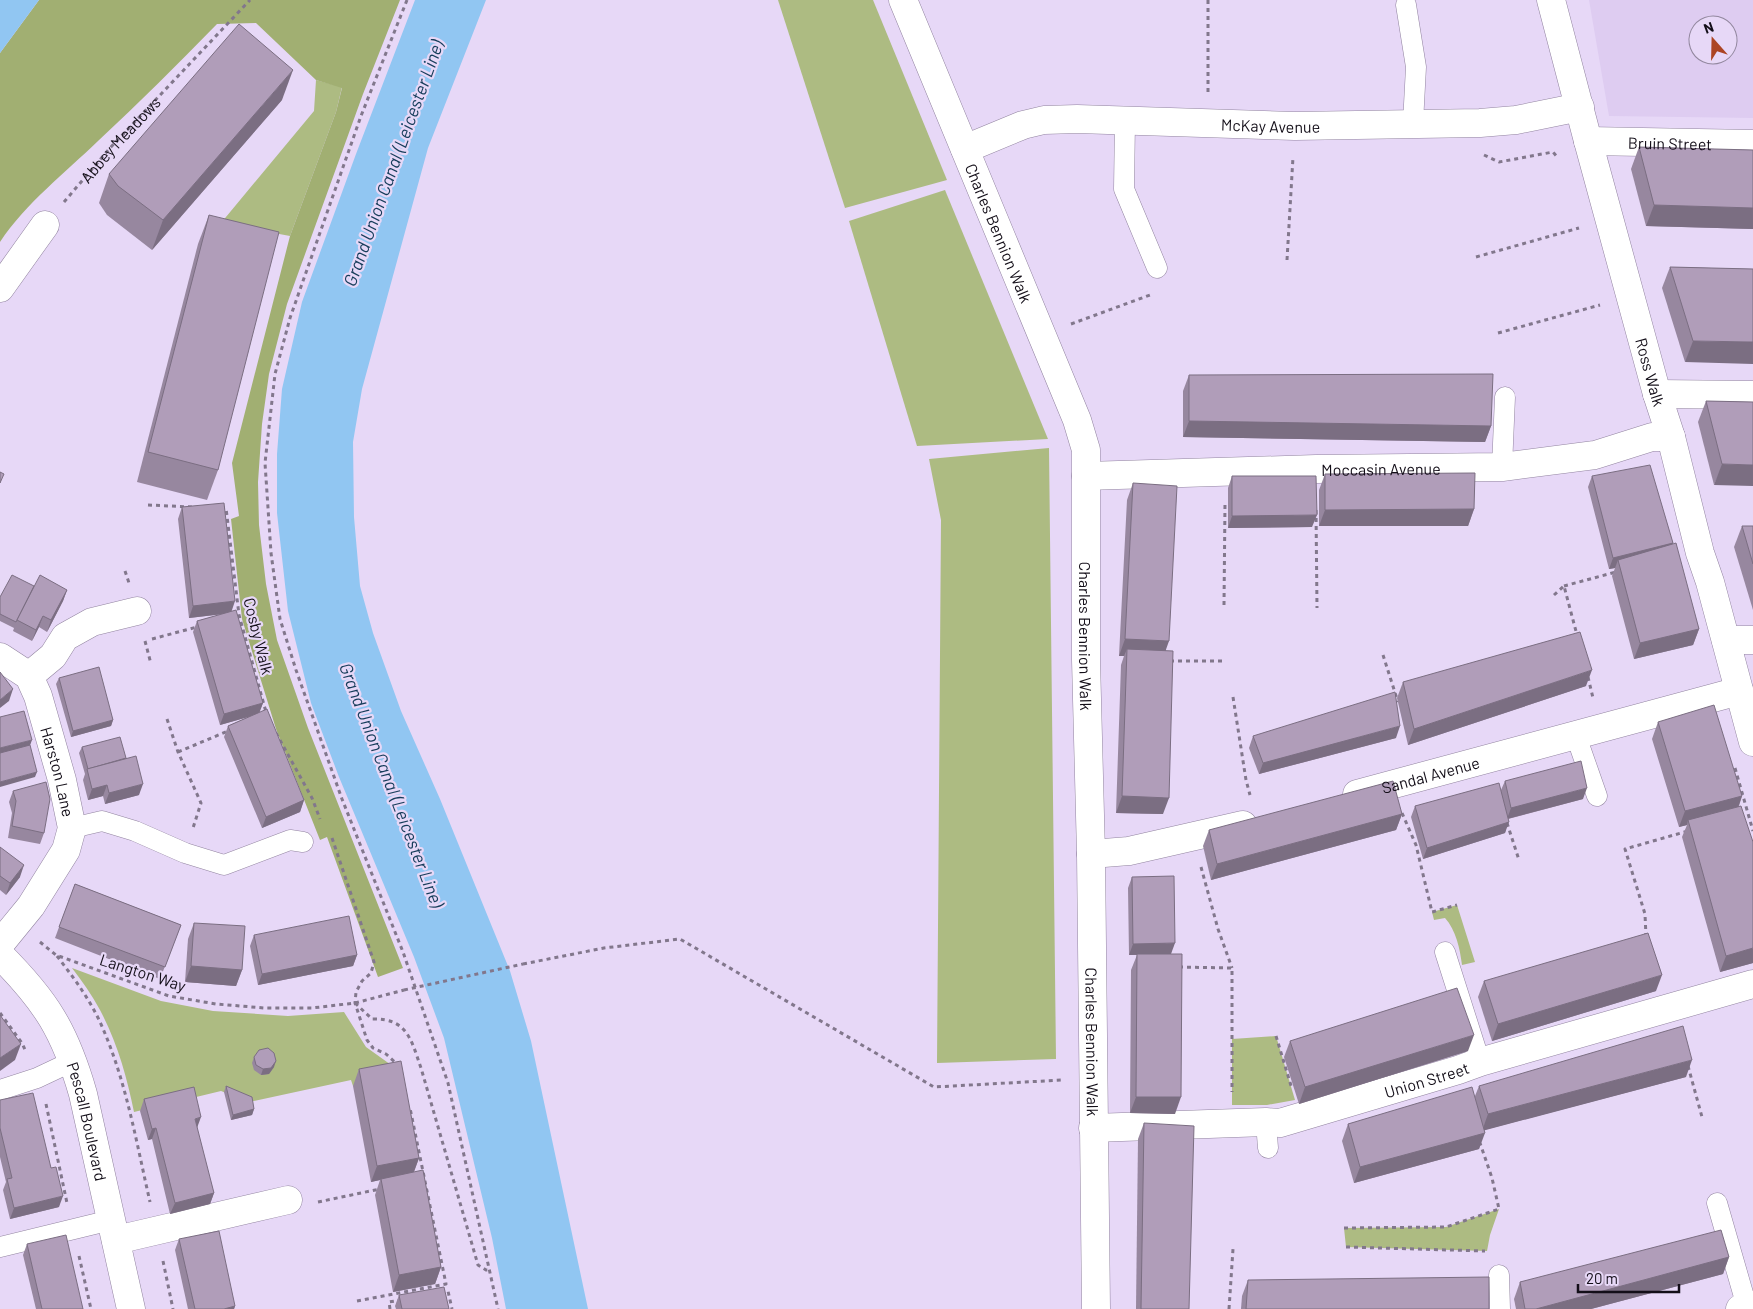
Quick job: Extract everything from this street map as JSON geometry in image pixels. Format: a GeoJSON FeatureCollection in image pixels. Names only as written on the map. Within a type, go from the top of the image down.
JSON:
{"type":"FeatureCollection","features":[{"type":"Feature","properties":{"kind":"street","name":"Charles Bennion Walk"},"geometry":{"type":"LineString","coordinates":[[903,0],[1042,334],[1082,434],[1086,450],[1086,660],[1091,854],[1096,1309]]}},
{"type":"Feature","properties":{"kind":"street","name":"Ross Walk"},"geometry":{"type":"LineString","coordinates":[[1551,0],[1657,394],[1671,437],[1700,554],[1726,640],[1753,742]]}},
{"type":"Feature","properties":{"kind":"street","name":"McKay Avenue"},"geometry":{"type":"LineString","coordinates":[[966,149],[1023,125],[1044,120],[1295,126],[1502,122],[1580,107]]}},
{"type":"Feature","properties":{"kind":"street","name":"Bruin Street"},"geometry":{"type":"LineString","coordinates":[[1588,141],[1753,144]]}},
{"type":"Feature","properties":{"kind":"street"},"geometry":{"type":"LineString","coordinates":[[0,288],[45,225]]}},
{"type":"Feature","properties":{"kind":"street"},"geometry":{"type":"LineString","coordinates":[[1657,394],[1753,395]]}},
{"type":"Feature","properties":{"kind":"street","name":"Moccasin Avenue"},"geometry":{"type":"LineString","coordinates":[[1086,476],[1316,469],[1502,467],[1595,455],[1652,437],[1671,437]]}},
{"type":"Feature","properties":{"kind":"street"},"geometry":{"type":"LineString","coordinates":[[0,657],[29,676],[52,656],[65,637],[92,622],[137,611]]}},
{"type":"Feature","properties":{"kind":"street"},"geometry":{"type":"LineString","coordinates":[[1726,640],[1753,640]]}},
{"type":"Feature","properties":{"kind":"street","name":"Harston Lane"},"geometry":{"type":"LineString","coordinates":[[0,944],[31,906],[66,850],[72,828],[51,738],[38,696],[29,676]]}},
{"type":"Feature","properties":{"kind":"street","name":"Sandal Avenue"},"geometry":{"type":"LineString","coordinates":[[1334,800],[1740,691]]}},
{"type":"Feature","properties":{"kind":"street"},"geometry":{"type":"LineString","coordinates":[[1091,854],[1129,852],[1263,820]]}},
{"type":"Feature","properties":{"kind":"street","name":"Pescall Boulevard"},"geometry":{"type":"LineString","coordinates":[[0,955],[24,978],[43,1003],[56,1022],[73,1061],[83,1094],[131,1309]]}},
{"type":"Feature","properties":{"kind":"street","name":"Union Street"},"geometry":{"type":"LineString","coordinates":[[1093,1128],[1233,1122],[1280,1123],[1480,1062],[1753,984]]}},
{"type":"Feature","properties":{"kind":"street"},"geometry":{"type":"LineString","coordinates":[[113,1230],[156,1231],[298,1202]]}},
{"type":"Feature","properties":{"kind":"lane"},"geometry":{"type":"LineString","coordinates":[[1406,5],[1416,67],[1413,124]]}},
{"type":"Feature","properties":{"kind":"lane"},"geometry":{"type":"LineString","coordinates":[[1125,121],[1124,188],[1157,268]]}},
{"type":"Feature","properties":{"kind":"lane"},"geometry":{"type":"LineString","coordinates":[[1502,467],[1505,397]]}},
{"type":"Feature","properties":{"kind":"lane"},"geometry":{"type":"LineString","coordinates":[[1589,732],[1597,796]]}},
{"type":"Feature","properties":{"kind":"lane"},"geometry":{"type":"LineString","coordinates":[[72,828],[102,821],[135,831],[185,854],[224,865],[290,840],[303,842]]}},
{"type":"Feature","properties":{"kind":"lane"},"geometry":{"type":"LineString","coordinates":[[1445,952],[1480,1062]]}},
{"type":"Feature","properties":{"kind":"lane"},"geometry":{"type":"LineString","coordinates":[[0,1090],[37,1078],[73,1061]]}},
{"type":"Feature","properties":{"kind":"lane"},"geometry":{"type":"LineString","coordinates":[[1266,1122],[1268,1148]]}},
{"type":"Feature","properties":{"kind":"lane"},"geometry":{"type":"LineString","coordinates":[[1717,1203],[1747,1307]]}},
{"type":"Feature","properties":{"kind":"lane"},"geometry":{"type":"LineString","coordinates":[[0,1247],[73,1229],[113,1230]]}},
{"type":"Feature","properties":{"kind":"lane"},"geometry":{"type":"LineString","coordinates":[[1499,1275],[1500,1309]]}},
{"type":"Feature","properties":{"kind":"path","name":"Abbey Meadows"},"geometry":{"type":"LineString","coordinates":[[45,225],[110,148],[250,0]]}},
{"type":"Feature","properties":{"kind":"path"},"geometry":{"type":"LineString","coordinates":[[407,0],[361,116],[290,318],[276,374],[264,463],[271,553],[280,619],[313,720],[342,799],[403,952],[448,1083],[498,1309]]}},
{"type":"Feature","properties":{"kind":"path"},"geometry":{"type":"LineString","coordinates":[[1208,0],[1208,124]]}},
{"type":"Feature","properties":{"kind":"path"},"geometry":{"type":"LineString","coordinates":[[1459,123],[1479,152],[1499,162],[1553,152],[1563,162]]}},
{"type":"Feature","properties":{"kind":"path"},"geometry":{"type":"LineString","coordinates":[[1288,260],[1295,126]]}},
{"type":"Feature","properties":{"kind":"path"},"geometry":{"type":"LineString","coordinates":[[1476,257],[1580,228],[1582,233]]}},
{"type":"Feature","properties":{"kind":"path"},"geometry":{"type":"LineString","coordinates":[[1042,334],[1154,294]]}},
{"type":"Feature","properties":{"kind":"path"},"geometry":{"type":"LineString","coordinates":[[1498,333],[1603,304]]}},
{"type":"Feature","properties":{"kind":"path"},"geometry":{"type":"LineString","coordinates":[[1316,469],[1317,608]]}},
{"type":"Feature","properties":{"kind":"path"},"geometry":{"type":"LineString","coordinates":[[1224,604],[1226,472]]}},
{"type":"Feature","properties":{"kind":"path"},"geometry":{"type":"LineString","coordinates":[[148,505],[197,507]]}},
{"type":"Feature","properties":{"kind":"path","name":"Cosby Walk"},"geometry":{"type":"LineString","coordinates":[[216,508],[226,508],[238,615],[267,715]]}},
{"type":"Feature","properties":{"kind":"path"},"geometry":{"type":"LineString","coordinates":[[1554,596],[1564,586],[1620,571]]}},
{"type":"Feature","properties":{"kind":"path"},"geometry":{"type":"LineString","coordinates":[[1564,586],[1579,643]]}},
{"type":"Feature","properties":{"kind":"path"},"geometry":{"type":"LineString","coordinates":[[145,641],[151,664]]}},
{"type":"Feature","properties":{"kind":"path"},"geometry":{"type":"LineString","coordinates":[[1383,655],[1399,708]]}},
{"type":"Feature","properties":{"kind":"path"},"geometry":{"type":"LineString","coordinates":[[1165,660],[1224,661]]}},
{"type":"Feature","properties":{"kind":"path"},"geometry":{"type":"LineString","coordinates":[[1586,671],[1589,732]]}},
{"type":"Feature","properties":{"kind":"path"},"geometry":{"type":"LineString","coordinates":[[1233,697],[1246,780],[1263,820]]}},
{"type":"Feature","properties":{"kind":"path"},"geometry":{"type":"LineString","coordinates":[[167,719],[178,752],[201,804],[185,854]]}},
{"type":"Feature","properties":{"kind":"path"},"geometry":{"type":"LineString","coordinates":[[178,752],[231,730]]}},
{"type":"Feature","properties":{"kind":"path"},"geometry":{"type":"LineString","coordinates":[[276,732],[312,798],[326,833]]}},
{"type":"Feature","properties":{"kind":"path"},"geometry":{"type":"LineString","coordinates":[[1390,784],[1416,845],[1432,912],[1457,905]]}},
{"type":"Feature","properties":{"kind":"path"},"geometry":{"type":"LineString","coordinates":[[1504,814],[1519,860]]}},
{"type":"Feature","properties":{"kind":"path"},"geometry":{"type":"LineString","coordinates":[[1739,817],[1748,814]]}},
{"type":"Feature","properties":{"kind":"path"},"geometry":{"type":"LineString","coordinates":[[1646,941],[1645,914],[1625,849],[1691,830]]}},
{"type":"Feature","properties":{"kind":"path"},"geometry":{"type":"LineString","coordinates":[[303,842],[330,831],[374,962],[371,973],[362,981],[356,992],[355,1003],[367,1040],[373,1048],[386,1054],[397,1064],[400,1070]]}},
{"type":"Feature","properties":{"kind":"path"},"geometry":{"type":"LineString","coordinates":[[1194,838],[1218,929],[1232,968],[1233,1122]]}},
{"type":"Feature","properties":{"kind":"path","name":"Langton Way"},"geometry":{"type":"LineString","coordinates":[[18,922],[56,955],[169,996],[216,1004],[264,1008],[312,1008],[355,1003],[404,990],[604,948],[680,939],[934,1087],[1093,1078]]}},
{"type":"Feature","properties":{"kind":"path"},"geometry":{"type":"LineString","coordinates":[[56,955],[78,984],[100,1022],[119,1070],[173,1309]]}},
{"type":"Feature","properties":{"kind":"path"},"geometry":{"type":"LineString","coordinates":[[1176,967],[1232,968]]}},
{"type":"Feature","properties":{"kind":"path"},"geometry":{"type":"LineString","coordinates":[[355,1003],[372,1019],[385,1019],[398,1023],[411,1040],[421,1068],[478,1266],[490,1270]]}},
{"type":"Feature","properties":{"kind":"path"},"geometry":{"type":"LineString","coordinates":[[0,1013],[22,1044],[46,1102],[91,1309]]}},
{"type":"Feature","properties":{"kind":"path"},"geometry":{"type":"LineString","coordinates":[[1276,1036],[1300,1118]]}},
{"type":"Feature","properties":{"kind":"path"},"geometry":{"type":"LineString","coordinates":[[1687,1062],[1702,1117]]}},
{"type":"Feature","properties":{"kind":"path"},"geometry":{"type":"LineString","coordinates":[[357,1301],[446,1284],[409,1105]]}},
{"type":"Feature","properties":{"kind":"path"},"geometry":{"type":"LineString","coordinates":[[1344,1228],[1446,1228],[1499,1209],[1492,1178],[1478,1136]]}},
{"type":"Feature","properties":{"kind":"path"},"geometry":{"type":"LineString","coordinates":[[415,1181],[425,1179]]}},
{"type":"Feature","properties":{"kind":"path"},"geometry":{"type":"LineString","coordinates":[[298,1202],[386,1187]]}},
{"type":"Feature","properties":{"kind":"path"},"geometry":{"type":"LineString","coordinates":[[1346,1247],[1487,1251]]}},
{"type":"Feature","properties":{"kind":"path"},"geometry":{"type":"LineString","coordinates":[[1229,1309],[1233,1249]]}},
{"type":"Feature","properties":{"kind":"path"},"geometry":{"type":"LineString","coordinates":[[434,1294],[448,1291],[452,1309]]}},
{"type":"Feature","properties":{"kind":"path"},"geometry":{"type":"LineString","coordinates":[[390,1309],[388,1302],[408,1299]]}},
{"type":"Feature","properties":{"kind":"shaded area"},"geometry":{"type":"Polygon","coordinates":[[[1589,0],[1753,0],[1753,118],[1609,116],[1589,0]]]}},
{"type":"Feature","properties":{"kind":"green space"},"geometry":{"type":"Polygon","coordinates":[[[39,0],[400,0],[363,94],[287,304],[269,374],[262,424],[258,482],[259,525],[266,584],[277,640],[308,728],[403,968],[378,977],[327,837],[320,840],[276,729],[242,619],[231,519],[239,516],[232,463],[290,236],[336,112],[342,88],[316,80],[256,23],[217,24],[143,98],[34,201],[0,242],[0,53],[39,0]]]}},
{"type":"Feature","properties":{"kind":"green space"},"geometry":{"type":"Polygon","coordinates":[[[778,0],[873,0],[947,180],[845,208],[778,0]]]}},
{"type":"Feature","properties":{"kind":"green space"},"geometry":{"type":"Polygon","coordinates":[[[316,80],[342,87],[336,112],[290,236],[221,223],[314,111],[316,80]]]}},
{"type":"Feature","properties":{"kind":"green space"},"geometry":{"type":"Polygon","coordinates":[[[945,190],[1048,439],[917,446],[849,221],[945,190]]]}},
{"type":"Feature","properties":{"kind":"green space"},"geometry":{"type":"Polygon","coordinates":[[[1049,448],[1056,1059],[937,1063],[941,520],[929,459],[1049,448]]]}},
{"type":"Feature","properties":{"kind":"green space"},"geometry":{"type":"Polygon","coordinates":[[[1457,905],[1475,962],[1462,965],[1459,946],[1452,928],[1445,918],[1434,920],[1432,912],[1457,905]]]}},
{"type":"Feature","properties":{"kind":"green space"},"geometry":{"type":"Polygon","coordinates":[[[72,968],[161,1001],[213,1011],[288,1016],[344,1012],[366,1047],[394,1067],[395,1077],[353,1086],[351,1080],[249,1102],[221,1091],[134,1112],[125,1073],[111,1035],[94,999],[72,968]]]}},
{"type":"Feature","properties":{"kind":"green space"},"geometry":{"type":"Polygon","coordinates":[[[1276,1036],[1295,1100],[1267,1105],[1232,1105],[1232,1039],[1276,1036]]]}},
{"type":"Feature","properties":{"kind":"green space"},"geometry":{"type":"Polygon","coordinates":[[[1499,1209],[1490,1235],[1487,1251],[1346,1247],[1344,1228],[1446,1227],[1499,1209]]]}},
{"type":"Feature","properties":{"kind":"water"},"geometry":{"type":"Polygon","coordinates":[[[0,0],[39,0],[0,53],[0,0]]]}},
{"type":"Feature","properties":{"kind":"water","name":"Grand Union Canal (Leicester Line)"},"geometry":{"type":"Polygon","coordinates":[[[415,0],[486,0],[428,148],[362,389],[353,442],[354,517],[360,586],[373,633],[401,711],[440,799],[510,971],[531,1041],[588,1309],[506,1309],[492,1238],[444,1038],[414,957],[339,777],[311,703],[288,611],[277,513],[277,454],[282,389],[302,302],[415,0]]]}},
{"type":"Feature","properties":{"kind":"building"},"geometry":{"type":"Polygon","coordinates":[[[239,24],[293,70],[163,220],[118,186],[109,174],[239,24]]]}},
{"type":"Feature","properties":{"kind":"building"},"geometry":{"type":"Polygon","coordinates":[[[1639,147],[1753,150],[1753,208],[1654,205],[1639,147]]]}},
{"type":"Feature","properties":{"kind":"building"},"geometry":{"type":"Polygon","coordinates":[[[209,215],[279,232],[218,470],[148,452],[209,215]]]}},
{"type":"Feature","properties":{"kind":"building"},"geometry":{"type":"Polygon","coordinates":[[[1670,267],[1753,269],[1753,342],[1693,341],[1670,267]]]}},
{"type":"Feature","properties":{"kind":"building"},"geometry":{"type":"Polygon","coordinates":[[[1493,374],[1491,426],[1189,421],[1189,375],[1493,374]]]}},
{"type":"Feature","properties":{"kind":"building"},"geometry":{"type":"Polygon","coordinates":[[[1706,401],[1753,402],[1753,465],[1722,464],[1706,401]]]}},
{"type":"Feature","properties":{"kind":"building"},"geometry":{"type":"Polygon","coordinates":[[[1650,465],[1673,543],[1613,558],[1592,476],[1650,465]]]}},
{"type":"Feature","properties":{"kind":"building"},"geometry":{"type":"Polygon","coordinates":[[[0,472],[4,474],[0,483],[0,472]]]}},
{"type":"Feature","properties":{"kind":"building"},"geometry":{"type":"Polygon","coordinates":[[[1475,473],[1474,509],[1325,510],[1325,474],[1475,473]]]}},
{"type":"Feature","properties":{"kind":"building"},"geometry":{"type":"Polygon","coordinates":[[[1232,476],[1316,476],[1317,515],[1232,516],[1232,476]]]}},
{"type":"Feature","properties":{"kind":"building"},"geometry":{"type":"Polygon","coordinates":[[[1133,483],[1177,486],[1169,641],[1125,639],[1133,483]]]}},
{"type":"Feature","properties":{"kind":"building"},"geometry":{"type":"Polygon","coordinates":[[[224,503],[235,601],[193,606],[182,507],[224,503]]]}},
{"type":"Feature","properties":{"kind":"building"},"geometry":{"type":"Polygon","coordinates":[[[1742,526],[1753,526],[1753,564],[1742,526]]]}},
{"type":"Feature","properties":{"kind":"building"},"geometry":{"type":"Polygon","coordinates":[[[1676,543],[1699,629],[1640,643],[1618,560],[1676,543]]]}},
{"type":"Feature","properties":{"kind":"building"},"geometry":{"type":"Polygon","coordinates":[[[12,575],[34,586],[16,622],[0,614],[0,597],[12,575]]]}},
{"type":"Feature","properties":{"kind":"building"},"geometry":{"type":"Polygon","coordinates":[[[40,575],[67,590],[51,620],[43,616],[36,630],[17,620],[40,575]]]}},
{"type":"Feature","properties":{"kind":"building"},"geometry":{"type":"Polygon","coordinates":[[[236,610],[263,703],[224,714],[197,621],[236,610]]]}},
{"type":"Feature","properties":{"kind":"building"},"geometry":{"type":"Polygon","coordinates":[[[1580,632],[1592,670],[1414,729],[1403,682],[1580,632]]]}},
{"type":"Feature","properties":{"kind":"building"},"geometry":{"type":"Polygon","coordinates":[[[1127,649],[1173,651],[1169,798],[1122,796],[1127,649]]]}},
{"type":"Feature","properties":{"kind":"building"},"geometry":{"type":"Polygon","coordinates":[[[99,667],[113,720],[73,731],[59,678],[99,667]]]}},
{"type":"Feature","properties":{"kind":"building"},"geometry":{"type":"Polygon","coordinates":[[[0,672],[13,689],[0,700],[0,672]]]}},
{"type":"Feature","properties":{"kind":"building"},"geometry":{"type":"Polygon","coordinates":[[[1395,692],[1400,726],[1263,763],[1253,736],[1395,692]]]}},
{"type":"Feature","properties":{"kind":"building"},"geometry":{"type":"Polygon","coordinates":[[[1714,705],[1742,796],[1685,811],[1658,722],[1714,705]]]}},
{"type":"Feature","properties":{"kind":"building"},"geometry":{"type":"Polygon","coordinates":[[[267,709],[304,800],[266,817],[228,726],[267,709]]]}},
{"type":"Feature","properties":{"kind":"building"},"geometry":{"type":"Polygon","coordinates":[[[24,711],[32,740],[0,748],[0,717],[24,711]]]}},
{"type":"Feature","properties":{"kind":"building"},"geometry":{"type":"Polygon","coordinates":[[[120,737],[126,758],[88,769],[82,747],[120,737]]]}},
{"type":"Feature","properties":{"kind":"building"},"geometry":{"type":"Polygon","coordinates":[[[30,745],[37,772],[0,782],[0,753],[30,745]]]}},
{"type":"Feature","properties":{"kind":"building"},"geometry":{"type":"Polygon","coordinates":[[[136,756],[143,784],[109,793],[107,785],[92,789],[87,769],[136,756]]]}},
{"type":"Feature","properties":{"kind":"building"},"geometry":{"type":"Polygon","coordinates":[[[1581,761],[1587,788],[1511,808],[1505,781],[1581,761]]]}},
{"type":"Feature","properties":{"kind":"building"},"geometry":{"type":"Polygon","coordinates":[[[1393,781],[1402,814],[1217,864],[1209,830],[1393,781]]]}},
{"type":"Feature","properties":{"kind":"building"},"geometry":{"type":"Polygon","coordinates":[[[46,782],[50,799],[44,833],[12,826],[16,801],[13,791],[46,782]]]}},
{"type":"Feature","properties":{"kind":"building"},"geometry":{"type":"Polygon","coordinates":[[[1499,783],[1509,822],[1427,848],[1415,806],[1499,783]]]}},
{"type":"Feature","properties":{"kind":"building"},"geometry":{"type":"Polygon","coordinates":[[[1741,806],[1753,842],[1753,948],[1726,956],[1688,820],[1741,806]]]}},
{"type":"Feature","properties":{"kind":"building"},"geometry":{"type":"Polygon","coordinates":[[[0,847],[24,865],[10,883],[0,876],[0,847]]]}},
{"type":"Feature","properties":{"kind":"building"},"geometry":{"type":"Polygon","coordinates":[[[1174,876],[1175,943],[1133,944],[1132,877],[1174,876]]]}},
{"type":"Feature","properties":{"kind":"building"},"geometry":{"type":"Polygon","coordinates":[[[75,884],[181,925],[165,967],[59,927],[75,884]]]}},
{"type":"Feature","properties":{"kind":"building"},"geometry":{"type":"Polygon","coordinates":[[[349,916],[357,955],[262,974],[254,935],[349,916]]]}},
{"type":"Feature","properties":{"kind":"building"},"geometry":{"type":"Polygon","coordinates":[[[194,923],[245,926],[242,970],[191,966],[194,923]]]}},
{"type":"Feature","properties":{"kind":"building"},"geometry":{"type":"Polygon","coordinates":[[[1648,933],[1662,975],[1498,1024],[1484,981],[1648,933]]]}},
{"type":"Feature","properties":{"kind":"building"},"geometry":{"type":"Polygon","coordinates":[[[1137,954],[1182,954],[1181,1097],[1136,1097],[1137,954]]]}},
{"type":"Feature","properties":{"kind":"building"},"geometry":{"type":"Polygon","coordinates":[[[1457,988],[1474,1035],[1305,1087],[1290,1041],[1457,988]]]}},
{"type":"Feature","properties":{"kind":"building"},"geometry":{"type":"Polygon","coordinates":[[[0,1015],[21,1044],[0,1058],[0,1015]]]}},
{"type":"Feature","properties":{"kind":"building"},"geometry":{"type":"Polygon","coordinates":[[[1683,1026],[1692,1060],[1488,1114],[1479,1086],[1683,1026]]]}},
{"type":"Feature","properties":{"kind":"building"},"geometry":{"type":"Polygon","coordinates":[[[268,1048],[274,1053],[276,1061],[271,1068],[263,1069],[256,1065],[254,1057],[259,1050],[268,1048]]]}},
{"type":"Feature","properties":{"kind":"building"},"geometry":{"type":"Polygon","coordinates":[[[401,1061],[419,1158],[377,1166],[359,1069],[401,1061]]]}},
{"type":"Feature","properties":{"kind":"building"},"geometry":{"type":"Polygon","coordinates":[[[226,1086],[252,1097],[254,1109],[233,1115],[226,1086]]]}},
{"type":"Feature","properties":{"kind":"building"},"geometry":{"type":"Polygon","coordinates":[[[194,1087],[201,1117],[195,1119],[214,1193],[175,1203],[156,1128],[152,1129],[144,1099],[194,1087]]]}},
{"type":"Feature","properties":{"kind":"building"},"geometry":{"type":"Polygon","coordinates":[[[1472,1087],[1485,1133],[1360,1167],[1348,1124],[1472,1087]]]}},
{"type":"Feature","properties":{"kind":"building"},"geometry":{"type":"Polygon","coordinates":[[[33,1093],[51,1168],[56,1167],[63,1196],[14,1208],[7,1179],[12,1178],[0,1128],[0,1100],[33,1093]]]}},
{"type":"Feature","properties":{"kind":"building"},"geometry":{"type":"Polygon","coordinates":[[[1144,1123],[1194,1126],[1189,1309],[1141,1309],[1144,1123]]]}},
{"type":"Feature","properties":{"kind":"building"},"geometry":{"type":"Polygon","coordinates":[[[423,1170],[441,1267],[399,1275],[381,1179],[423,1170]]]}},
{"type":"Feature","properties":{"kind":"building"},"geometry":{"type":"Polygon","coordinates":[[[1721,1230],[1729,1257],[1536,1309],[1525,1309],[1520,1282],[1721,1230]]]}},
{"type":"Feature","properties":{"kind":"building"},"geometry":{"type":"Polygon","coordinates":[[[219,1231],[235,1306],[224,1309],[195,1309],[179,1239],[219,1231]]]}},
{"type":"Feature","properties":{"kind":"building"},"geometry":{"type":"Polygon","coordinates":[[[66,1235],[83,1309],[42,1309],[27,1244],[66,1235]]]}},
{"type":"Feature","properties":{"kind":"building"},"geometry":{"type":"Polygon","coordinates":[[[1489,1277],[1489,1309],[1246,1309],[1248,1280],[1489,1277]]]}},
{"type":"Feature","properties":{"kind":"building"},"geometry":{"type":"Polygon","coordinates":[[[444,1287],[449,1309],[402,1309],[399,1295],[444,1287]]]}}]}
